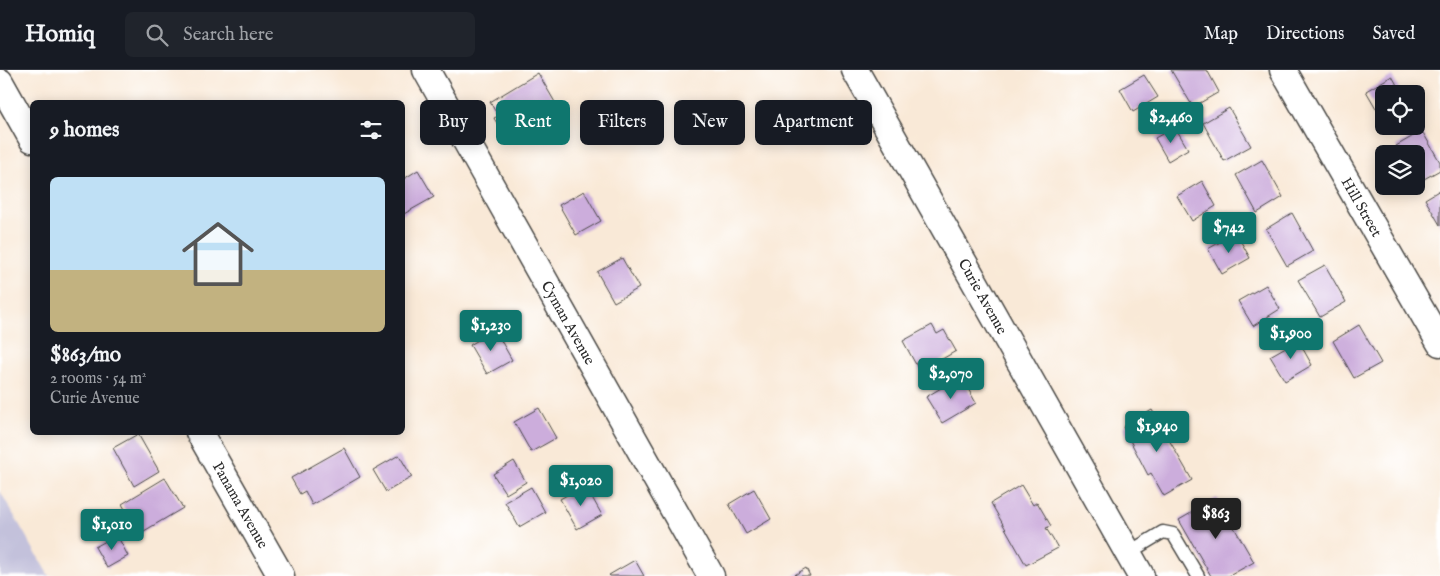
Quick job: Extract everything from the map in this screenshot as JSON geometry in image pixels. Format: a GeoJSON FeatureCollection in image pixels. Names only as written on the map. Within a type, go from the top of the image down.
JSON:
{"type":"FeatureCollection","features":[{"type":"Feature","properties":{"kind":"street","name":"Cyman Avenue"},"geometry":{"type":"LineString","coordinates":[[426,70],[711,576]]}},
{"type":"Feature","properties":{"kind":"street","name":"Curie Avenue"},"geometry":{"type":"LineString","coordinates":[[855,70],[1141,576]]}},
{"type":"Feature","properties":{"kind":"street","name":"Hill Street"},"geometry":{"type":"LineString","coordinates":[[1283,70],[1440,343]]}},
{"type":"Feature","properties":{"kind":"street"},"geometry":{"type":"LineString","coordinates":[[0,82],[30,135]]}},
{"type":"Feature","properties":{"kind":"street","name":"Panama Avenue"},"geometry":{"type":"LineString","coordinates":[[201,435],[281,576]]}},
{"type":"Feature","properties":{"kind":"lane"},"geometry":{"type":"LineString","coordinates":[[1128,553],[1163,532],[1173,534],[1198,576]]}},
{"type":"Feature","properties":{"kind":"shaded area"},"geometry":{"type":"Polygon","coordinates":[[[0,491],[49,576],[0,576],[0,491]]]}},
{"type":"Feature","properties":{"kind":"building"},"geometry":{"type":"Polygon","coordinates":[[[1171,70],[1207,70],[1219,92],[1193,107],[1171,70]]]}},
{"type":"Feature","properties":{"kind":"building"},"geometry":{"type":"Polygon","coordinates":[[[538,73],[554,100],[496,100],[496,112],[490,102],[538,73]]]}},
{"type":"Feature","properties":{"kind":"building"},"geometry":{"type":"Polygon","coordinates":[[[1144,75],[1158,97],[1133,112],[1120,89],[1144,75]]]}},
{"type":"Feature","properties":{"kind":"building"},"geometry":{"type":"Polygon","coordinates":[[[1392,76],[1397,85],[1376,85],[1392,76]]]}},
{"type":"Feature","properties":{"kind":"building"},"geometry":{"type":"Polygon","coordinates":[[[1375,86],[1375,106],[1366,91],[1375,86]]]}},
{"type":"Feature","properties":{"kind":"building"},"geometry":{"type":"Polygon","coordinates":[[[1229,108],[1251,146],[1224,161],[1203,123],[1229,108]]]}},
{"type":"Feature","properties":{"kind":"building"},"geometry":{"type":"Polygon","coordinates":[[[1175,127],[1188,149],[1168,161],[1155,138],[1175,127]]]}},
{"type":"Feature","properties":{"kind":"building"},"geometry":{"type":"Polygon","coordinates":[[[1415,135],[1424,135],[1440,162],[1440,170],[1425,178],[1425,145],[1398,145],[1415,135]]]}},
{"type":"Feature","properties":{"kind":"building"},"geometry":{"type":"Polygon","coordinates":[[[1262,160],[1283,197],[1257,213],[1236,175],[1262,160]]]}},
{"type":"Feature","properties":{"kind":"building"},"geometry":{"type":"Polygon","coordinates":[[[418,170],[434,197],[405,213],[405,178],[418,170]]]}},
{"type":"Feature","properties":{"kind":"building"},"geometry":{"type":"Polygon","coordinates":[[[1202,181],[1216,206],[1192,221],[1177,196],[1202,181]]]}},
{"type":"Feature","properties":{"kind":"building"},"geometry":{"type":"Polygon","coordinates":[[[1440,190],[1440,225],[1425,199],[1440,190]]]}},
{"type":"Feature","properties":{"kind":"building"},"geometry":{"type":"Polygon","coordinates":[[[584,191],[601,221],[576,235],[559,205],[584,191]]]}},
{"type":"Feature","properties":{"kind":"building"},"geometry":{"type":"Polygon","coordinates":[[[1292,213],[1313,251],[1287,266],[1266,229],[1292,213]]]}},
{"type":"Feature","properties":{"kind":"building"},"geometry":{"type":"Polygon","coordinates":[[[1236,233],[1250,258],[1222,274],[1208,249],[1236,233]]]}},
{"type":"Feature","properties":{"kind":"building"},"geometry":{"type":"Polygon","coordinates":[[[622,258],[639,288],[614,302],[597,272],[622,258]]]}},
{"type":"Feature","properties":{"kind":"building"},"geometry":{"type":"Polygon","coordinates":[[[1325,265],[1346,302],[1320,317],[1298,280],[1325,265]]]}},
{"type":"Feature","properties":{"kind":"building"},"geometry":{"type":"Polygon","coordinates":[[[1266,285],[1280,309],[1253,326],[1238,301],[1266,285]]]}},
{"type":"Feature","properties":{"kind":"building"},"geometry":{"type":"Polygon","coordinates":[[[932,325],[937,334],[944,330],[956,351],[920,372],[903,341],[932,325]]]}},
{"type":"Feature","properties":{"kind":"building"},"geometry":{"type":"Polygon","coordinates":[[[1359,325],[1381,363],[1354,378],[1333,341],[1359,325]]]}},
{"type":"Feature","properties":{"kind":"building"},"geometry":{"type":"Polygon","coordinates":[[[495,330],[512,360],[487,374],[470,345],[495,330]]]}},
{"type":"Feature","properties":{"kind":"building"},"geometry":{"type":"Polygon","coordinates":[[[1298,340],[1312,365],[1285,381],[1270,356],[1298,340]]]}},
{"type":"Feature","properties":{"kind":"building"},"geometry":{"type":"Polygon","coordinates":[[[961,376],[976,403],[942,423],[926,397],[961,376]]]}},
{"type":"Feature","properties":{"kind":"building"},"geometry":{"type":"Polygon","coordinates":[[[539,408],[556,438],[531,452],[514,422],[539,408]]]}},
{"type":"Feature","properties":{"kind":"building"},"geometry":{"type":"Polygon","coordinates":[[[1152,410],[1192,480],[1164,496],[1151,473],[1148,475],[1123,427],[1152,410]]]}},
{"type":"Feature","properties":{"kind":"building"},"geometry":{"type":"Polygon","coordinates":[[[139,435],[159,471],[134,486],[113,448],[139,435]]]}},
{"type":"Feature","properties":{"kind":"building"},"geometry":{"type":"Polygon","coordinates":[[[344,448],[360,477],[312,505],[305,491],[300,494],[291,478],[344,448]]]}},
{"type":"Feature","properties":{"kind":"building"},"geometry":{"type":"Polygon","coordinates":[[[399,455],[412,477],[386,492],[373,470],[399,455]]]}},
{"type":"Feature","properties":{"kind":"building"},"geometry":{"type":"Polygon","coordinates":[[[514,461],[526,482],[506,494],[493,474],[514,461]]]}},
{"type":"Feature","properties":{"kind":"building"},"geometry":{"type":"Polygon","coordinates":[[[165,478],[183,508],[139,534],[122,504],[165,478]]]}},
{"type":"Feature","properties":{"kind":"building"},"geometry":{"type":"Polygon","coordinates":[[[585,485],[602,515],[577,529],[560,499],[585,485]]]}},
{"type":"Feature","properties":{"kind":"building"},"geometry":{"type":"Polygon","coordinates":[[[1021,485],[1033,505],[1037,502],[1051,526],[1046,528],[1058,548],[1026,565],[991,503],[1021,485]]]}},
{"type":"Feature","properties":{"kind":"building"},"geometry":{"type":"Polygon","coordinates":[[[531,487],[545,512],[519,527],[505,502],[531,487]]]}},
{"type":"Feature","properties":{"kind":"building"},"geometry":{"type":"Polygon","coordinates":[[[754,489],[771,519],[746,534],[729,504],[754,489]]]}},
{"type":"Feature","properties":{"kind":"building"},"geometry":{"type":"Polygon","coordinates":[[[1217,498],[1254,562],[1229,576],[1211,576],[1179,520],[1217,498]]]}},
{"type":"Feature","properties":{"kind":"building"},"geometry":{"type":"Polygon","coordinates":[[[117,535],[128,556],[107,568],[95,547],[117,535]]]}},
{"type":"Feature","properties":{"kind":"building"},"geometry":{"type":"Polygon","coordinates":[[[635,560],[644,576],[609,575],[635,560]]]}},
{"type":"Feature","properties":{"kind":"building"},"geometry":{"type":"Polygon","coordinates":[[[806,568],[810,576],[793,576],[806,568]]]}}]}
